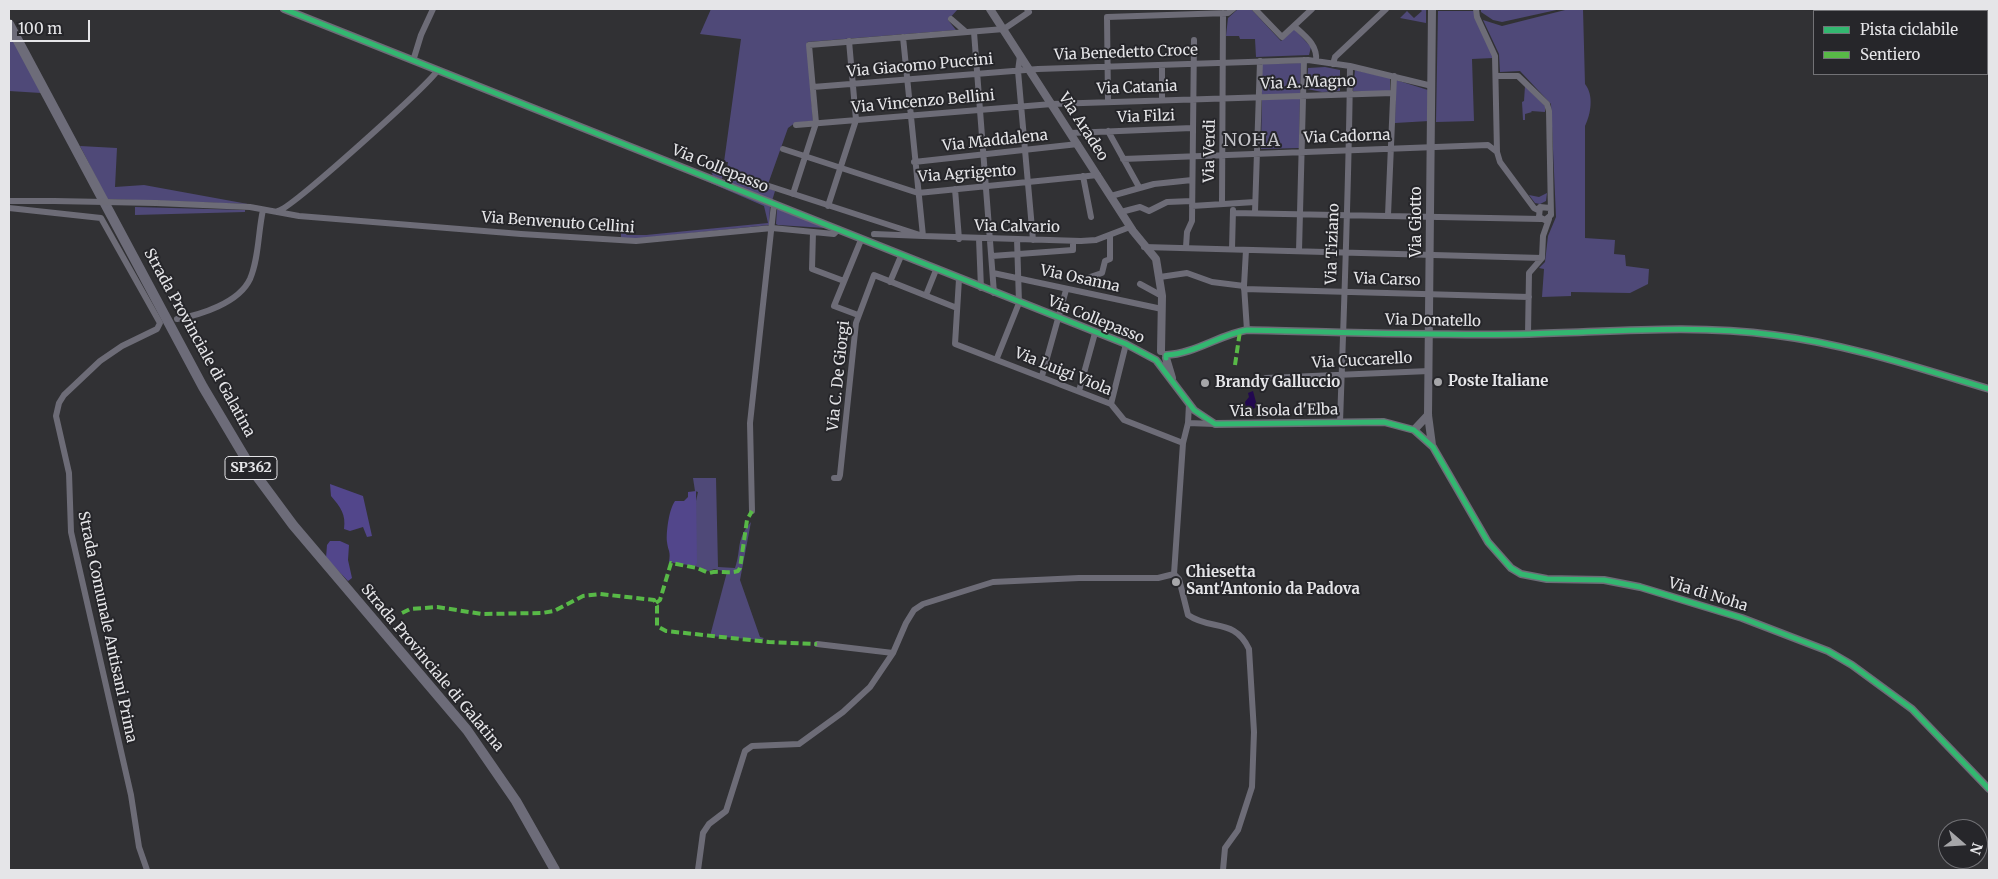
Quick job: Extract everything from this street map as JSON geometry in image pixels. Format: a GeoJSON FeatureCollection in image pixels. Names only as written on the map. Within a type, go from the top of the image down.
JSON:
{"type":"FeatureCollection","features":[{"type":"Feature","properties":{"kind":"main road","name":"Strada Provinciale di Galatina"},"geometry":{"type":"LineString","coordinates":[[9,24],[203,387],[253,471],[293,525],[467,730],[511,794],[556,870]]}},
{"type":"Feature","properties":{"kind":"street","name":"Via Collepasso"},"geometry":{"type":"LineString","coordinates":[[284,9],[1147,354],[1161,356]]}},
{"type":"Feature","properties":{"kind":"street"},"geometry":{"type":"LineString","coordinates":[[413,61],[421,35],[434,9]]}},
{"type":"Feature","properties":{"kind":"street","name":"Via Aradeo"},"geometry":{"type":"LineString","coordinates":[[990,9],[1130,227],[1144,247],[1156,258],[1160,277]]}},
{"type":"Feature","properties":{"kind":"street"},"geometry":{"type":"LineString","coordinates":[[793,194],[816,123],[809,45],[1004,29],[1029,12],[1027,9]]}},
{"type":"Feature","properties":{"kind":"street"},"geometry":{"type":"LineString","coordinates":[[1108,102],[1107,16],[1228,13],[1233,9]]}},
{"type":"Feature","properties":{"kind":"street"},"geometry":{"type":"LineString","coordinates":[[1255,9],[1282,36],[1312,9]]}},
{"type":"Feature","properties":{"kind":"street"},"geometry":{"type":"LineString","coordinates":[[1333,64],[1335,57],[1386,9]]}},
{"type":"Feature","properties":{"kind":"street","name":"Via Giotto"},"geometry":{"type":"LineString","coordinates":[[1432,9],[1428,415],[1433,447]]}},
{"type":"Feature","properties":{"kind":"street"},"geometry":{"type":"LineString","coordinates":[[1476,9],[1477,17],[1495,56],[1497,76],[1497,152],[1500,162],[1534,208],[1538,210],[1541,219]]}},
{"type":"Feature","properties":{"kind":"street","name":"Via Verdi"},"geometry":{"type":"LineString","coordinates":[[1222,203],[1224,13]]}},
{"type":"Feature","properties":{"kind":"street"},"geometry":{"type":"LineString","coordinates":[[950,18],[966,32]]}},
{"type":"Feature","properties":{"kind":"street"},"geometry":{"type":"LineString","coordinates":[[1294,26],[1314,46],[1317,52],[1316,61]]}},
{"type":"Feature","properties":{"kind":"street"},"geometry":{"type":"LineString","coordinates":[[974,32],[978,110],[991,238],[994,293]]}},
{"type":"Feature","properties":{"kind":"street"},"geometry":{"type":"LineString","coordinates":[[903,37],[914,162],[923,236]]}},
{"type":"Feature","properties":{"kind":"street"},"geometry":{"type":"LineString","coordinates":[[1186,247],[1187,232],[1192,222],[1194,40]]}},
{"type":"Feature","properties":{"kind":"street"},"geometry":{"type":"LineString","coordinates":[[828,206],[856,120],[849,41]]}},
{"type":"Feature","properties":{"kind":"street"},"geometry":{"type":"LineString","coordinates":[[1020,56],[1018,71],[1033,240]]}},
{"type":"Feature","properties":{"kind":"street"},"geometry":{"type":"LineString","coordinates":[[1299,251],[1304,60]]}},
{"type":"Feature","properties":{"kind":"street","name":"Via Benedetto Croce"},"geometry":{"type":"LineString","coordinates":[[1030,71],[1108,66],[1304,60],[1350,66],[1432,86]]}},
{"type":"Feature","properties":{"kind":"street"},"geometry":{"type":"LineString","coordinates":[[1255,212],[1260,61]]}},
{"type":"Feature","properties":{"kind":"street"},"geometry":{"type":"LineString","coordinates":[[1162,65],[1162,100]]}},
{"type":"Feature","properties":{"kind":"street","name":"Via Tiziano"},"geometry":{"type":"LineString","coordinates":[[1340,423],[1346,252],[1345,214],[1350,149],[1350,66]]}},
{"type":"Feature","properties":{"kind":"street"},"geometry":{"type":"LineString","coordinates":[[275,212],[288,207],[317,182],[438,70]]}},
{"type":"Feature","properties":{"kind":"street","name":"Via Giacomo Puccini"},"geometry":{"type":"LineString","coordinates":[[813,87],[1030,71]]}},
{"type":"Feature","properties":{"kind":"street"},"geometry":{"type":"LineString","coordinates":[[1388,216],[1394,76]]}},
{"type":"Feature","properties":{"kind":"street"},"geometry":{"type":"LineString","coordinates":[[1497,76],[1518,76],[1547,104],[1549,111],[1550,208],[1552,211],[1543,236],[1542,258],[1529,273],[1528,334]]}},
{"type":"Feature","properties":{"kind":"street","name":"Via A. Magno"},"geometry":{"type":"LineString","coordinates":[[1223,99],[1393,93]]}},
{"type":"Feature","properties":{"kind":"street","name":"Via Catania"},"geometry":{"type":"LineString","coordinates":[[1052,104],[1223,99]]}},
{"type":"Feature","properties":{"kind":"street","name":"Via Vincenzo Bellini"},"geometry":{"type":"LineString","coordinates":[[796,125],[1052,104]]}},
{"type":"Feature","properties":{"kind":"street","name":"Via Filzi"},"geometry":{"type":"LineString","coordinates":[[1071,133],[1192,128]]}},
{"type":"Feature","properties":{"kind":"street"},"geometry":{"type":"LineString","coordinates":[[1108,131],[1140,187]]}},
{"type":"Feature","properties":{"kind":"street","name":"Via Maddalena"},"geometry":{"type":"LineString","coordinates":[[914,162],[1078,144]]}},
{"type":"Feature","properties":{"kind":"street","name":"Via Cadorna"},"geometry":{"type":"LineString","coordinates":[[1123,159],[1431,146],[1488,145],[1497,152]]}},
{"type":"Feature","properties":{"kind":"street","name":"Via Agrigento"},"geometry":{"type":"LineString","coordinates":[[783,149],[918,192],[1098,175]]}},
{"type":"Feature","properties":{"kind":"street"},"geometry":{"type":"LineString","coordinates":[[1083,176],[1091,217]]}},
{"type":"Feature","properties":{"kind":"street"},"geometry":{"type":"LineString","coordinates":[[1111,196],[1140,187],[1192,180]]}},
{"type":"Feature","properties":{"kind":"street","name":"Via Calvario"},"geometry":{"type":"LineString","coordinates":[[769,186],[878,223],[923,236]]}},
{"type":"Feature","properties":{"kind":"street"},"geometry":{"type":"LineString","coordinates":[[955,189],[959,239]]}},
{"type":"Feature","properties":{"kind":"street","name":"Via Benvenuto Cellini"},"geometry":{"type":"LineString","coordinates":[[9,201],[156,204],[263,210],[299,216],[521,234],[636,240],[772,228],[834,234],[838,230]]}},
{"type":"Feature","properties":{"kind":"street"},"geometry":{"type":"LineString","coordinates":[[1121,212],[1140,207],[1149,211],[1167,202],[1192,204],[1255,202]]}},
{"type":"Feature","properties":{"kind":"street"},"geometry":{"type":"LineString","coordinates":[[1232,248],[1234,202]]}},
{"type":"Feature","properties":{"kind":"street"},"geometry":{"type":"LineString","coordinates":[[752,511],[750,423],[774,204]]}},
{"type":"Feature","properties":{"kind":"street"},"geometry":{"type":"LineString","coordinates":[[1538,210],[1543,206],[1550,208]]}},
{"type":"Feature","properties":{"kind":"street","name":"Strada Comunale Antisani Prima"},"geometry":{"type":"LineString","coordinates":[[9,208],[101,218],[160,323],[157,328],[122,346],[100,361],[64,395],[59,403],[56,416],[69,473],[69,506],[74,545],[131,795],[139,847],[147,870]]}},
{"type":"Feature","properties":{"kind":"street"},"geometry":{"type":"LineString","coordinates":[[177,319],[206,313],[245,287],[252,274],[263,210]]}},
{"type":"Feature","properties":{"kind":"street"},"geometry":{"type":"LineString","coordinates":[[1233,212],[1549,218]]}},
{"type":"Feature","properties":{"kind":"street"},"geometry":{"type":"LineString","coordinates":[[870,244],[878,223]]}},
{"type":"Feature","properties":{"kind":"street","name":"Via Calvario"},"geometry":{"type":"LineString","coordinates":[[874,234],[959,239],[991,238],[1073,241],[1096,240],[1130,227]]}},
{"type":"Feature","properties":{"kind":"street"},"geometry":{"type":"LineString","coordinates":[[813,232],[812,269],[844,281]]}},
{"type":"Feature","properties":{"kind":"street"},"geometry":{"type":"LineString","coordinates":[[1090,277],[1102,273],[1106,261],[1110,259],[1110,235]]}},
{"type":"Feature","properties":{"kind":"street"},"geometry":{"type":"LineString","coordinates":[[979,239],[981,288]]}},
{"type":"Feature","properties":{"kind":"street"},"geometry":{"type":"LineString","coordinates":[[997,358],[1019,302],[1017,239]]}},
{"type":"Feature","properties":{"kind":"street"},"geometry":{"type":"LineString","coordinates":[[858,315],[834,306],[860,240]]}},
{"type":"Feature","properties":{"kind":"street"},"geometry":{"type":"LineString","coordinates":[[992,256],[1073,250],[1073,241]]}},
{"type":"Feature","properties":{"kind":"street"},"geometry":{"type":"LineString","coordinates":[[1144,247],[1542,258]]}},
{"type":"Feature","properties":{"kind":"street"},"geometry":{"type":"LineString","coordinates":[[1246,250],[1244,288],[1247,330]]}},
{"type":"Feature","properties":{"kind":"street"},"geometry":{"type":"LineString","coordinates":[[890,282],[901,256]]}},
{"type":"Feature","properties":{"kind":"street"},"geometry":{"type":"LineString","coordinates":[[926,295],[936,270]]}},
{"type":"Feature","properties":{"kind":"street","name":"Via Carso"},"geometry":{"type":"LineString","coordinates":[[1160,277],[1187,273],[1212,282],[1244,288],[1529,297]]}},
{"type":"Feature","properties":{"kind":"street","name":"Via Osanna"},"geometry":{"type":"LineString","coordinates":[[993,274],[1162,309]]}},
{"type":"Feature","properties":{"kind":"street","name":"Via C. De Giorgi"},"geometry":{"type":"LineString","coordinates":[[834,478],[839,478],[840,475],[858,315],[874,275],[957,308]]}},
{"type":"Feature","properties":{"kind":"street"},"geometry":{"type":"LineString","coordinates":[[1160,277],[1162,296],[1161,356]]}},
{"type":"Feature","properties":{"kind":"street"},"geometry":{"type":"LineString","coordinates":[[957,308],[959,279]]}},
{"type":"Feature","properties":{"kind":"street"},"geometry":{"type":"LineString","coordinates":[[1140,284],[1162,296]]}},
{"type":"Feature","properties":{"kind":"street"},"geometry":{"type":"LineString","coordinates":[[1042,376],[1066,290]]}},
{"type":"Feature","properties":{"kind":"street","name":"Via Luigi Viola"},"geometry":{"type":"LineString","coordinates":[[957,308],[956,344],[997,358],[1111,404],[1124,420],[1182,443]]}},
{"type":"Feature","properties":{"kind":"street","name":"Via Donatello"},"geometry":{"type":"LineString","coordinates":[[1161,356],[1177,354],[1222,336],[1247,330],[1430,335],[1705,330],[1756,333],[1822,343],[1989,389]]}},
{"type":"Feature","properties":{"kind":"street"},"geometry":{"type":"LineString","coordinates":[[1079,391],[1095,333]]}},
{"type":"Feature","properties":{"kind":"street"},"geometry":{"type":"LineString","coordinates":[[1111,404],[1126,344]]}},
{"type":"Feature","properties":{"kind":"street","name":"Via Isola d'Elba"},"geometry":{"type":"LineString","coordinates":[[1161,356],[1173,382],[1189,404],[1199,414],[1215,424],[1384,422],[1414,430],[1433,447]]}},
{"type":"Feature","properties":{"kind":"street","name":"Via Cuccarello"},"geometry":{"type":"LineString","coordinates":[[1266,378],[1429,371]]}},
{"type":"Feature","properties":{"kind":"street"},"geometry":{"type":"LineString","coordinates":[[1189,404],[1188,423],[1182,443],[1174,574],[1179,579],[1188,615],[1228,626],[1244,637],[1249,649],[1254,732],[1252,787],[1238,830],[1225,848],[1223,870]]}},
{"type":"Feature","properties":{"kind":"street"},"geometry":{"type":"LineString","coordinates":[[1414,430],[1428,415]]}},
{"type":"Feature","properties":{"kind":"street"},"geometry":{"type":"LineString","coordinates":[[1188,423],[1215,424]]}},
{"type":"Feature","properties":{"kind":"street","name":"Via di Noha"},"geometry":{"type":"LineString","coordinates":[[1433,447],[1488,542],[1511,568],[1521,574],[1547,579],[1604,580],[1640,587],[1742,618],[1828,651],[1852,665],[1912,709],[1989,788]]}},
{"type":"Feature","properties":{"kind":"street"},"geometry":{"type":"LineString","coordinates":[[698,870],[703,833],[709,824],[726,811],[745,751],[752,746],[799,744],[862,696],[893,653],[914,610],[923,604],[993,582],[1070,578],[1158,578],[1174,574]]}},
{"type":"Feature","properties":{"kind":"street"},"geometry":{"type":"LineString","coordinates":[[817,644],[893,653]]}},
{"type":"Feature","properties":{"kind":"shaded area"},"geometry":{"type":"Polygon","coordinates":[[[711,9],[958,9],[948,20],[956,30],[807,42],[813,121],[795,123],[788,128],[767,187],[775,191],[772,201],[725,182],[728,162],[724,162],[741,39],[700,34],[711,9]]]}},
{"type":"Feature","properties":{"kind":"shaded area"},"geometry":{"type":"Polygon","coordinates":[[[1238,9],[1251,9],[1281,41],[1294,29],[1311,47],[1309,55],[1256,57],[1255,39],[1240,39],[1239,36],[1226,36],[1228,18],[1238,9]]]}},
{"type":"Feature","properties":{"kind":"shaded area"},"geometry":{"type":"Polygon","coordinates":[[[1420,9],[1426,9],[1426,23],[1400,18],[1407,11],[1414,18],[1422,11],[1420,9]]]}},
{"type":"Feature","properties":{"kind":"shaded area"},"geometry":{"type":"Polygon","coordinates":[[[1481,9],[1561,9],[1502,22],[1493,20],[1481,12],[1481,9]]]}},
{"type":"Feature","properties":{"kind":"shaded area"},"geometry":{"type":"Polygon","coordinates":[[[1569,9],[1583,9],[1585,84],[1591,99],[1589,116],[1585,126],[1585,238],[1615,240],[1614,254],[1625,255],[1626,266],[1649,269],[1648,284],[1630,293],[1571,292],[1571,296],[1542,297],[1544,269],[1539,268],[1545,262],[1548,236],[1556,217],[1551,104],[1520,71],[1500,72],[1499,54],[1483,20],[1502,26],[1569,9]]]}},
{"type":"Feature","properties":{"kind":"shaded area"},"geometry":{"type":"Polygon","coordinates":[[[1438,11],[1474,11],[1493,58],[1472,59],[1474,121],[1436,122],[1438,11]]]}},
{"type":"Feature","properties":{"kind":"shaded area"},"geometry":{"type":"Polygon","coordinates":[[[9,32],[41,93],[9,91],[9,32]]]}},
{"type":"Feature","properties":{"kind":"shaded area"},"geometry":{"type":"Polygon","coordinates":[[[1301,63],[1300,94],[1262,95],[1262,64],[1301,63]]]}},
{"type":"Feature","properties":{"kind":"shaded area"},"geometry":{"type":"Polygon","coordinates":[[[1325,67],[1340,70],[1340,91],[1322,92],[1307,89],[1308,68],[1325,67]]]}},
{"type":"Feature","properties":{"kind":"shaded area"},"geometry":{"type":"Polygon","coordinates":[[[1355,70],[1390,78],[1390,91],[1353,91],[1355,70]]]}},
{"type":"Feature","properties":{"kind":"shaded area"},"geometry":{"type":"Polygon","coordinates":[[[1396,80],[1428,90],[1429,121],[1395,123],[1396,80]]]}},
{"type":"Feature","properties":{"kind":"shaded area"},"geometry":{"type":"Polygon","coordinates":[[[1525,86],[1545,106],[1545,112],[1531,111],[1525,114],[1525,120],[1523,120],[1522,102],[1524,101],[1525,86]]]}},
{"type":"Feature","properties":{"kind":"shaded area"},"geometry":{"type":"Polygon","coordinates":[[[1300,98],[1299,148],[1261,149],[1262,99],[1300,98]]]}},
{"type":"Feature","properties":{"kind":"shaded area"},"geometry":{"type":"Polygon","coordinates":[[[80,146],[117,148],[115,187],[144,185],[248,204],[107,199],[80,146]]]}},
{"type":"Feature","properties":{"kind":"shaded area"},"geometry":{"type":"Polygon","coordinates":[[[716,166],[724,168],[722,179],[713,176],[711,171],[716,166]]]}},
{"type":"Feature","properties":{"kind":"shaded area"},"geometry":{"type":"Polygon","coordinates":[[[699,178],[770,206],[769,225],[644,238],[621,238],[621,230],[627,235],[646,235],[768,223],[764,206],[699,178]]]}},
{"type":"Feature","properties":{"kind":"shaded area"},"geometry":{"type":"Polygon","coordinates":[[[1547,193],[1546,201],[1540,204],[1535,203],[1529,195],[1539,197],[1547,193]]]}},
{"type":"Feature","properties":{"kind":"shaded area"},"geometry":{"type":"Polygon","coordinates":[[[135,207],[245,210],[245,212],[135,215],[135,207]]]}},
{"type":"Feature","properties":{"kind":"shaded area"},"geometry":{"type":"Polygon","coordinates":[[[779,209],[825,228],[778,225],[776,224],[777,210],[779,209]]]}},
{"type":"Feature","properties":{"kind":"shaded area"},"geometry":{"type":"Polygon","coordinates":[[[1253,391],[1257,406],[1252,410],[1246,408],[1245,402],[1249,397],[1248,393],[1253,391]]]}},
{"type":"Feature","properties":{"kind":"shaded area"},"geometry":{"type":"Polygon","coordinates":[[[693,478],[716,478],[718,567],[735,568],[743,534],[751,522],[740,580],[760,637],[764,638],[762,640],[710,636],[727,572],[715,569],[708,571],[695,566],[696,501],[698,492],[695,491],[693,478]]]}},
{"type":"Feature","properties":{"kind":"shaded area"},"geometry":{"type":"Polygon","coordinates":[[[330,484],[363,496],[372,536],[367,537],[363,527],[350,531],[344,529],[343,515],[331,496],[330,484]]]}},
{"type":"Feature","properties":{"kind":"shaded area"},"geometry":{"type":"Polygon","coordinates":[[[696,491],[697,563],[695,566],[669,562],[667,532],[671,509],[675,501],[684,501],[688,497],[688,492],[696,491]]]}},
{"type":"Feature","properties":{"kind":"shaded area"},"geometry":{"type":"Polygon","coordinates":[[[330,541],[340,541],[349,545],[348,560],[352,578],[348,581],[326,558],[327,545],[330,541]]]}},
{"type":"Feature","properties":{"kind":"marked path"},"geometry":{"type":"LineString","coordinates":[[1235,365],[1240,331]]}},
{"type":"Feature","properties":{"kind":"marked path"},"geometry":{"type":"LineString","coordinates":[[656,603],[660,600],[671,563],[697,568],[709,573],[738,571],[747,520],[752,511]]}},
{"type":"Feature","properties":{"kind":"marked path"},"geometry":{"type":"LineString","coordinates":[[402,613],[410,609],[437,607],[482,614],[542,613],[554,611],[583,596],[600,594],[654,600],[657,606],[657,626],[666,631],[769,642],[817,644]]}},
{"type":"Feature","properties":{"kind":"cycle path"},"geometry":{"type":"LineString","coordinates":[[284,9],[1126,344],[1156,360],[1194,410],[1215,424],[1384,422],[1414,430],[1433,447],[1488,542],[1511,568],[1521,574],[1547,579],[1604,580],[1640,587],[1742,618],[1828,651],[1852,665],[1912,709],[1989,789]]}},
{"type":"Feature","properties":{"kind":"cycle path"},"geometry":{"type":"LineString","coordinates":[[1166,358],[1166,355],[1197,348],[1237,332],[1247,330],[1388,334],[1529,334],[1683,329],[1713,330],[1774,335],[1829,344],[1883,357],[1989,389]]}},
{"type":"Feature","properties":{"kind":"place","name":"Poste Italiane"},"geometry":{"type":"Point","coordinates":[1438,382]}},
{"type":"Feature","properties":{"kind":"place","name":"Brandy Galluccio"},"geometry":{"type":"Point","coordinates":[1205,383]}},
{"type":"Feature","properties":{"kind":"place","name":"Chiesetta Sant'Antonio da Padova"},"geometry":{"type":"Point","coordinates":[1176,582]}},
{"type":"Feature","properties":{"kind":"district","name":"NOHA"},"geometry":{"type":"Point","coordinates":[1252,141]}}]}
